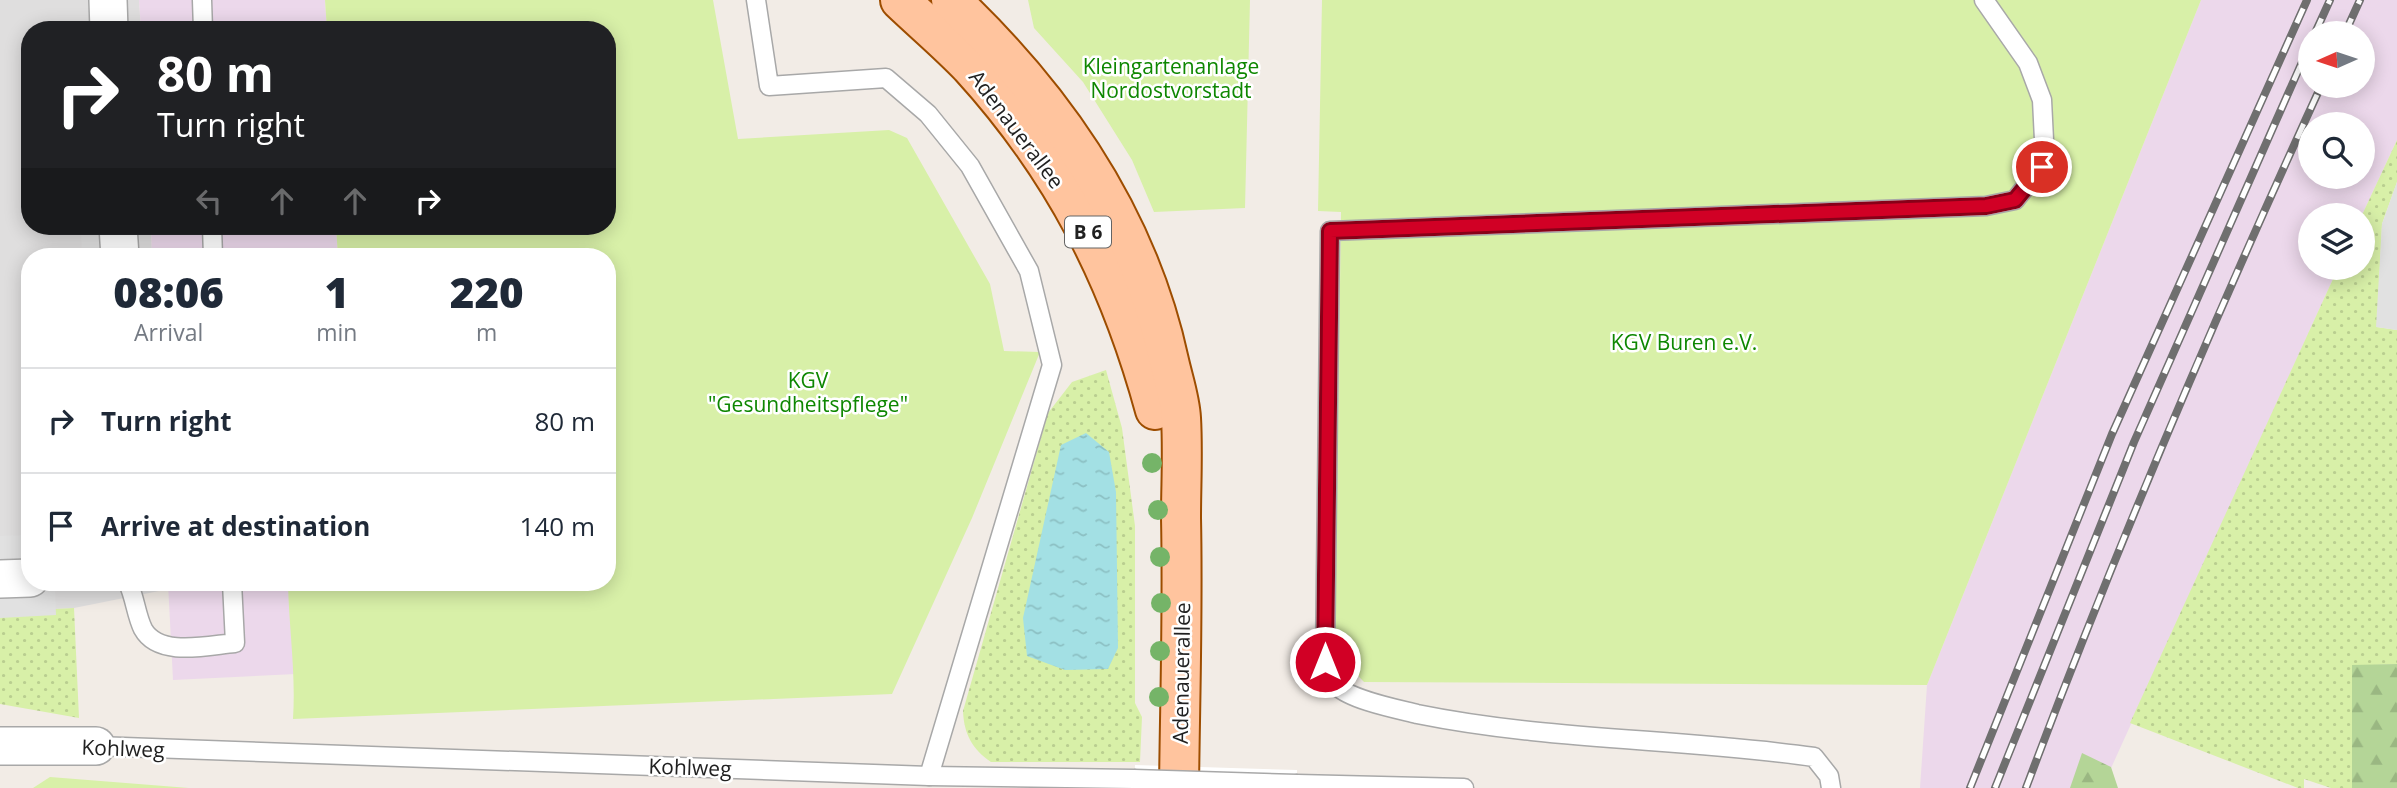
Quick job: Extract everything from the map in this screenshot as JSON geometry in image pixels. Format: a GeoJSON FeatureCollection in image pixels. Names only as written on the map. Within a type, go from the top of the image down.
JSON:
{"type":"FeatureCollection","features":[{"type":"Feature","properties":{"kind":"main road","name":"Adenauerallee"},"geometry":{"type":"LineString","coordinates":[[900,0],[969,65],[1013,117],[1062,186],[1100,255],[1138,346],[1181,516]]}},
{"type":"Feature","properties":{"kind":"main road","name":"Adenauerallee"},"geometry":{"type":"LineString","coordinates":[[951,0],[994,41],[1042,96],[1084,155],[1122,226],[1145,278],[1163,335],[1181,416],[1179,788]]}},
{"type":"Feature","properties":{"kind":"street"},"geometry":{"type":"LineString","coordinates":[[108,0],[109,21]]}},
{"type":"Feature","properties":{"kind":"street"},"geometry":{"type":"LineString","coordinates":[[0,579],[21,578]]}},
{"type":"Feature","properties":{"kind":"street","name":"Kohlweg"},"geometry":{"type":"LineString","coordinates":[[0,746],[96,746]]}},
{"type":"Feature","properties":{"kind":"lane"},"geometry":{"type":"LineString","coordinates":[[202,0],[203,21]]}},
{"type":"Feature","properties":{"kind":"lane"},"geometry":{"type":"LineString","coordinates":[[756,0],[769,86],[886,78],[928,114],[970,166],[1029,271],[1052,365],[929,776]]}},
{"type":"Feature","properties":{"kind":"lane"},"geometry":{"type":"LineString","coordinates":[[1831,788],[1829,776],[1814,757],[1756,749],[1584,739],[1475,726],[1379,706],[1337,686],[1325,662],[1330,231],[1986,206],[2015,200],[2042,167],[2042,100],[2028,62],[1984,0]]}},
{"type":"Feature","properties":{"kind":"lane"},"geometry":{"type":"LineString","coordinates":[[131,591],[144,631],[155,640],[176,648],[235,643],[232,591]]}},
{"type":"Feature","properties":{"kind":"lane","name":"Kohlweg"},"geometry":{"type":"LineString","coordinates":[[96,746],[929,776],[1464,788]]}},
{"type":"Feature","properties":{"kind":"shaded area"},"geometry":{"type":"Polygon","coordinates":[[[0,0],[139,0],[140,21],[21,21],[21,235],[151,235],[152,248],[21,248],[21,591],[159,591],[74,608],[0,612],[0,0]]]}},
{"type":"Feature","properties":{"kind":"shaded area"},"geometry":{"type":"Polygon","coordinates":[[[139,0],[325,0],[326,21],[140,21],[139,0]]]}},
{"type":"Feature","properties":{"kind":"shaded area"},"geometry":{"type":"Polygon","coordinates":[[[2201,0],[2397,0],[2397,140],[2375,187],[2375,112],[2298,112],[2298,189],[2374,189],[2368,203],[2298,203],[2298,280],[2333,280],[2102,788],[1920,788],[1927,685],[2201,0]]]}},
{"type":"Feature","properties":{"kind":"shaded area"},"geometry":{"type":"Polygon","coordinates":[[[2397,182],[2397,330],[2376,327],[2382,224],[2397,182]]]}},
{"type":"Feature","properties":{"kind":"shaded area"},"geometry":{"type":"Polygon","coordinates":[[[81,235],[105,235],[105,248],[82,248],[81,235]]]}},
{"type":"Feature","properties":{"kind":"shaded area"},"geometry":{"type":"Polygon","coordinates":[[[151,235],[337,235],[337,248],[152,248],[151,235]]]}},
{"type":"Feature","properties":{"kind":"shaded area"},"geometry":{"type":"Polygon","coordinates":[[[21,535],[21,561],[0,562],[0,536],[21,535]]]}},
{"type":"Feature","properties":{"kind":"shaded area"},"geometry":{"type":"Polygon","coordinates":[[[55,591],[56,615],[0,618],[0,593],[55,591]]]}},
{"type":"Feature","properties":{"kind":"shaded area"},"geometry":{"type":"Polygon","coordinates":[[[168,591],[291,591],[296,674],[173,680],[168,591]]]}},
{"type":"Feature","properties":{"kind":"green space","name":"KGV \"Gesundheitspflege\""},"geometry":{"type":"Polygon","coordinates":[[[325,0],[713,0],[738,139],[889,130],[907,138],[990,284],[1004,351],[1040,352],[972,518],[892,694],[293,719],[294,685],[288,591],[616,591],[616,248],[337,248],[337,235],[616,235],[616,21],[326,21],[325,0]]]}},
{"type":"Feature","properties":{"kind":"green space","name":"Kleingartenanlage Nordostvorstadt"},"geometry":{"type":"Polygon","coordinates":[[[1028,0],[1250,0],[1245,208],[1154,212],[1132,160],[1083,82],[1034,28],[1028,0]]]}},
{"type":"Feature","properties":{"kind":"green space","name":"KGV Buren e.V."},"geometry":{"type":"Polygon","coordinates":[[[1322,0],[2201,0],[1927,685],[1364,682],[1335,652],[1341,212],[1318,211],[1322,0]]]}},
{"type":"Feature","properties":{"kind":"green space"},"geometry":{"type":"Polygon","coordinates":[[[2397,140],[2397,182],[2382,224],[2377,327],[2397,330],[2397,664],[2353,666],[2352,788],[2331,788],[2304,779],[2304,788],[2298,788],[2130,723],[2333,280],[2375,280],[2375,203],[2368,203],[2397,140]]]}},
{"type":"Feature","properties":{"kind":"green space"},"geometry":{"type":"Polygon","coordinates":[[[1106,370],[1122,428],[1135,526],[1135,703],[1142,717],[1140,762],[991,762],[970,740],[963,711],[1048,413],[1072,382],[1106,370]]]}},
{"type":"Feature","properties":{"kind":"green space"},"geometry":{"type":"Polygon","coordinates":[[[74,608],[79,718],[0,704],[0,612],[74,608]]]}},
{"type":"Feature","properties":{"kind":"green space"},"geometry":{"type":"Polygon","coordinates":[[[2397,664],[2397,788],[2352,788],[2352,665],[2397,664]]]}},
{"type":"Feature","properties":{"kind":"green space"},"geometry":{"type":"Polygon","coordinates":[[[2082,753],[2111,767],[2118,788],[2070,788],[2082,753]]]}},
{"type":"Feature","properties":{"kind":"green space"},"geometry":{"type":"Polygon","coordinates":[[[50,777],[189,788],[33,788],[50,777]]]}},
{"type":"Feature","properties":{"kind":"water"},"geometry":{"type":"Polygon","coordinates":[[[1086,433],[1109,452],[1116,492],[1118,648],[1108,669],[1065,670],[1027,656],[1023,618],[1061,445],[1086,433]]]}},
{"type":"Feature","properties":{"kind":"pier"},"geometry":{"type":"Polygon","coordinates":[[[1135,765],[1297,770],[1297,788],[1134,788],[1135,765]]]}},
{"type":"Feature","properties":{"kind":"railway"},"geometry":{"type":"LineString","coordinates":[[1970,788],[2112,434],[2307,0]]}},
{"type":"Feature","properties":{"kind":"railway"},"geometry":{"type":"LineString","coordinates":[[2320,21],[2330,0]]}},
{"type":"Feature","properties":{"kind":"railway"},"geometry":{"type":"LineString","coordinates":[[2350,21],[2360,0]]}},
{"type":"Feature","properties":{"kind":"railway"},"geometry":{"type":"LineString","coordinates":[[1995,788],[2134,442],[2298,71]]}},
{"type":"Feature","properties":{"kind":"railway"},"geometry":{"type":"LineString","coordinates":[[2026,788],[2167,434],[2316,98]]}},
{"type":"Feature","properties":{"kind":"route"},"geometry":{"type":"LineString","coordinates":[[1325,662],[1330,231],[1986,206],[2015,200],[2042,167]]}}]}
